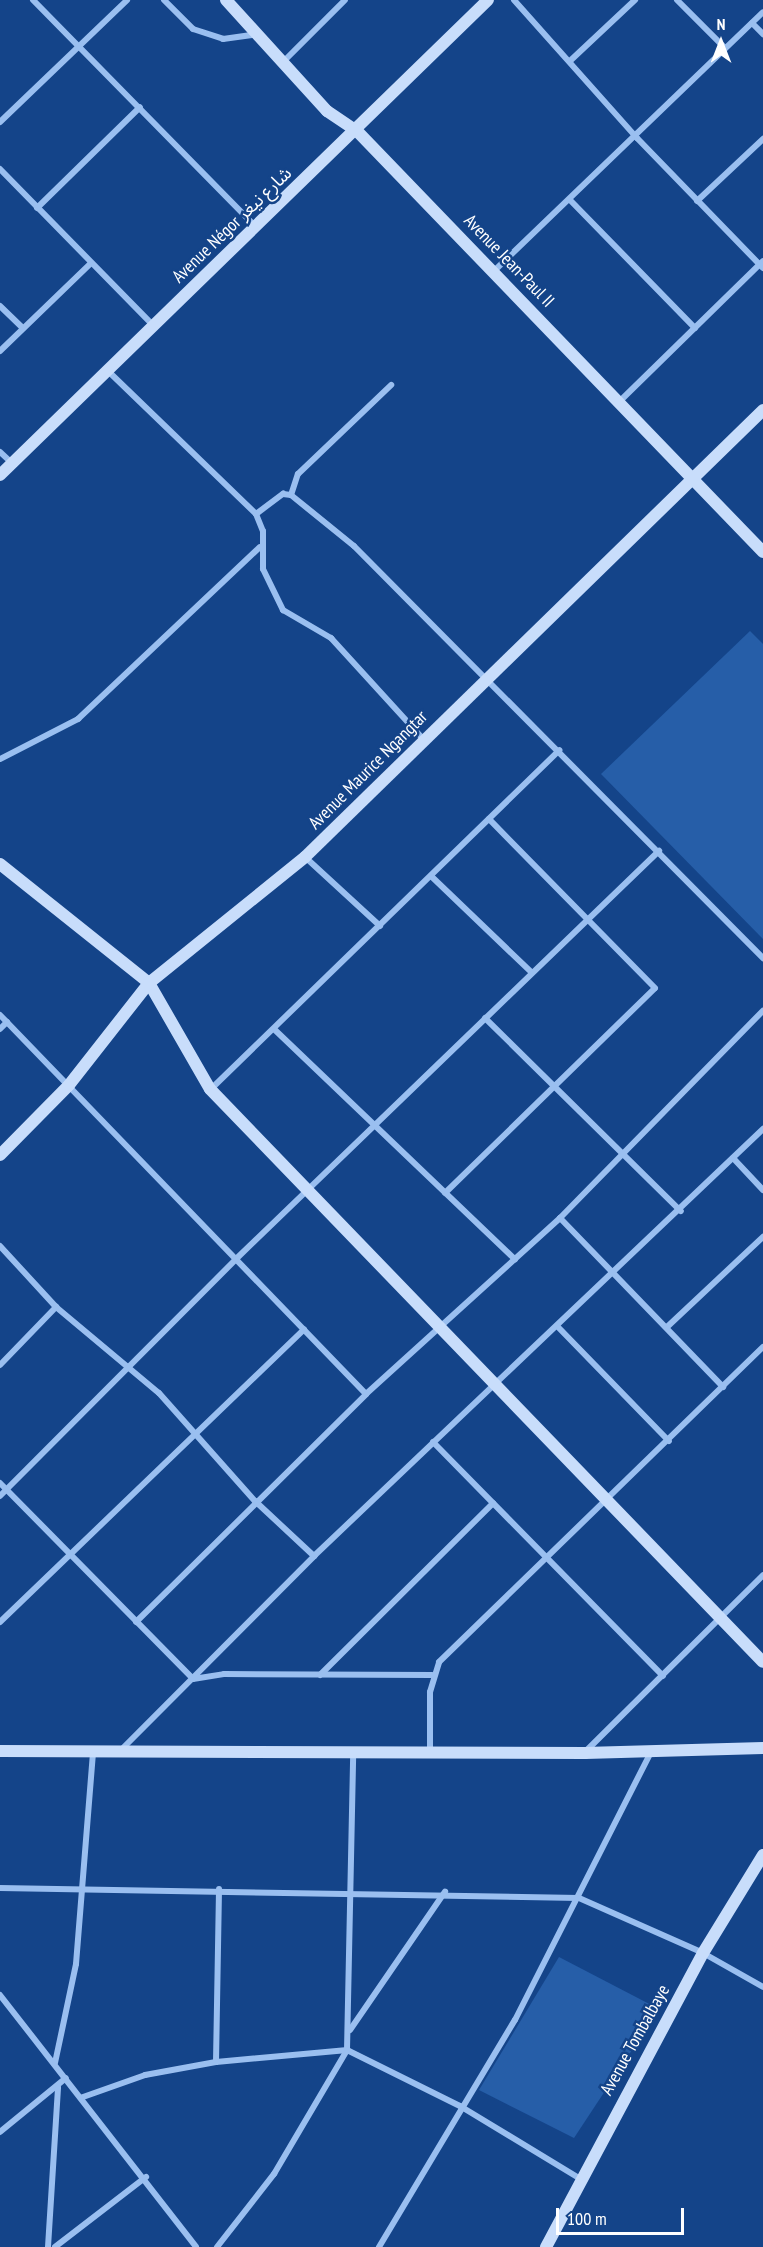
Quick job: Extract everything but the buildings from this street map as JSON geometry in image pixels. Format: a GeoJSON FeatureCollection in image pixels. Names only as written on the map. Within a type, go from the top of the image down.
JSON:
{"type":"FeatureCollection","features":[{"type":"Feature","properties":{"kind":"street"},"geometry":{"type":"LineString","coordinates":[[33,0],[255,226]]}},
{"type":"Feature","properties":{"kind":"street"},"geometry":{"type":"LineString","coordinates":[[0,122],[80,48],[127,0]]}},
{"type":"Feature","properties":{"kind":"street"},"geometry":{"type":"LineString","coordinates":[[164,0],[203,32],[223,39],[258,34]]}},
{"type":"Feature","properties":{"kind":"street","name":"Avenue Jean-Paul II"},"geometry":{"type":"LineString","coordinates":[[226,0],[284,61],[327,111],[357,130],[763,552]]}},
{"type":"Feature","properties":{"kind":"street"},"geometry":{"type":"LineString","coordinates":[[284,61],[345,0]]}},
{"type":"Feature","properties":{"kind":"street","name":"Avenue Négor شارع نيغر"},"geometry":{"type":"LineString","coordinates":[[0,475],[488,0]]}},
{"type":"Feature","properties":{"kind":"street"},"geometry":{"type":"LineString","coordinates":[[514,0],[571,60],[637,138],[762,265],[620,401]]}},
{"type":"Feature","properties":{"kind":"street"},"geometry":{"type":"LineString","coordinates":[[571,60],[635,0]]}},
{"type":"Feature","properties":{"kind":"street"},"geometry":{"type":"LineString","coordinates":[[677,0],[725,48]]}},
{"type":"Feature","properties":{"kind":"street"},"geometry":{"type":"LineString","coordinates":[[494,271],[637,138],[763,12]]}},
{"type":"Feature","properties":{"kind":"street"},"geometry":{"type":"LineString","coordinates":[[752,23],[763,34]]}},
{"type":"Feature","properties":{"kind":"street"},"geometry":{"type":"LineString","coordinates":[[36,208],[140,107]]}},
{"type":"Feature","properties":{"kind":"street"},"geometry":{"type":"LineString","coordinates":[[697,201],[763,139]]}},
{"type":"Feature","properties":{"kind":"street"},"geometry":{"type":"LineString","coordinates":[[0,169],[90,264],[155,326]]}},
{"type":"Feature","properties":{"kind":"street"},"geometry":{"type":"LineString","coordinates":[[570,200],[695,328]]}},
{"type":"Feature","properties":{"kind":"street"},"geometry":{"type":"LineString","coordinates":[[0,351],[90,264]]}},
{"type":"Feature","properties":{"kind":"street"},"geometry":{"type":"LineString","coordinates":[[0,306],[23,328]]}},
{"type":"Feature","properties":{"kind":"street"},"geometry":{"type":"LineString","coordinates":[[108,371],[256,514],[263,531],[260,547],[269,585],[283,610],[331,638],[424,740]]}},
{"type":"Feature","properties":{"kind":"street"},"geometry":{"type":"LineString","coordinates":[[291,495],[298,474],[391,385]]}},
{"type":"Feature","properties":{"kind":"street","name":"Avenue Maurice Ngangtar"},"geometry":{"type":"LineString","coordinates":[[0,1155],[69,1085],[149,983],[305,858],[763,410]]}},
{"type":"Feature","properties":{"kind":"street"},"geometry":{"type":"LineString","coordinates":[[0,452],[12,463]]}},
{"type":"Feature","properties":{"kind":"street"},"geometry":{"type":"LineString","coordinates":[[256,514],[283,494],[291,495],[354,546],[763,958]]}},
{"type":"Feature","properties":{"kind":"street"},"geometry":{"type":"LineString","coordinates":[[0,759],[78,719],[260,547]]}},
{"type":"Feature","properties":{"kind":"street"},"geometry":{"type":"LineString","coordinates":[[210,1089],[275,1030],[559,750]]}},
{"type":"Feature","properties":{"kind":"street"},"geometry":{"type":"LineString","coordinates":[[445,1193],[655,988],[489,819]]}},
{"type":"Feature","properties":{"kind":"street"},"geometry":{"type":"LineString","coordinates":[[0,1496],[236,1259],[310,1192],[531,972],[659,851]]}},
{"type":"Feature","properties":{"kind":"street"},"geometry":{"type":"LineString","coordinates":[[305,858],[380,926]]}},
{"type":"Feature","properties":{"kind":"street"},"geometry":{"type":"LineString","coordinates":[[0,864],[149,983],[210,1089],[763,1662]]}},
{"type":"Feature","properties":{"kind":"street"},"geometry":{"type":"LineString","coordinates":[[431,876],[531,972]]}},
{"type":"Feature","properties":{"kind":"street"},"geometry":{"type":"LineString","coordinates":[[136,1622],[255,1501],[366,1394],[560,1218],[621,1151],[763,1011]]}},
{"type":"Feature","properties":{"kind":"street"},"geometry":{"type":"LineString","coordinates":[[0,1015],[366,1394]]}},
{"type":"Feature","properties":{"kind":"street"},"geometry":{"type":"LineString","coordinates":[[485,1018],[681,1211]]}},
{"type":"Feature","properties":{"kind":"street"},"geometry":{"type":"LineString","coordinates":[[0,1029],[7,1022]]}},
{"type":"Feature","properties":{"kind":"street"},"geometry":{"type":"LineString","coordinates":[[275,1030],[515,1259]]}},
{"type":"Feature","properties":{"kind":"street"},"geometry":{"type":"LineString","coordinates":[[120,1752],[314,1556],[495,1382],[617,1273],[763,1129]]}},
{"type":"Feature","properties":{"kind":"street"},"geometry":{"type":"LineString","coordinates":[[733,1158],[763,1190]]}},
{"type":"Feature","properties":{"kind":"street"},"geometry":{"type":"LineString","coordinates":[[560,1218],[617,1273],[723,1387]]}},
{"type":"Feature","properties":{"kind":"street"},"geometry":{"type":"LineString","coordinates":[[667,1327],[763,1237]]}},
{"type":"Feature","properties":{"kind":"street"},"geometry":{"type":"LineString","coordinates":[[0,1246],[56,1306],[128,1367],[194,1432],[255,1501],[314,1556]]}},
{"type":"Feature","properties":{"kind":"street"},"geometry":{"type":"LineString","coordinates":[[1,1361],[56,1306]]}},
{"type":"Feature","properties":{"kind":"street"},"geometry":{"type":"LineString","coordinates":[[558,1327],[669,1441]]}},
{"type":"Feature","properties":{"kind":"street"},"geometry":{"type":"LineString","coordinates":[[0,1622],[194,1432],[304,1329]]}},
{"type":"Feature","properties":{"kind":"street"},"geometry":{"type":"LineString","coordinates":[[430,1752],[432,1675],[439,1662],[549,1559],[763,1347]]}},
{"type":"Feature","properties":{"kind":"street"},"geometry":{"type":"LineString","coordinates":[[433,1442],[663,1676]]}},
{"type":"Feature","properties":{"kind":"street"},"geometry":{"type":"LineString","coordinates":[[0,1483],[193,1679]]}},
{"type":"Feature","properties":{"kind":"street"},"geometry":{"type":"LineString","coordinates":[[320,1675],[493,1503]]}},
{"type":"Feature","properties":{"kind":"street"},"geometry":{"type":"LineString","coordinates":[[585,1753],[763,1575]]}},
{"type":"Feature","properties":{"kind":"street"},"geometry":{"type":"LineString","coordinates":[[193,1679],[224,1674],[432,1675]]}},
{"type":"Feature","properties":{"kind":"street"},"geometry":{"type":"LineString","coordinates":[[0,1750],[585,1753],[653,1749],[763,1748]]}},
{"type":"Feature","properties":{"kind":"street"},"geometry":{"type":"LineString","coordinates":[[379,2247],[460,2106],[515,2020],[653,1749]]}},
{"type":"Feature","properties":{"kind":"street"},"geometry":{"type":"LineString","coordinates":[[55,2063],[76,1964],[93,1752]]}},
{"type":"Feature","properties":{"kind":"street"},"geometry":{"type":"LineString","coordinates":[[217,2247],[274,2174],[347,2050],[352,1892],[353,1753]]}},
{"type":"Feature","properties":{"kind":"street","name":"Avenue Tombalbaye"},"geometry":{"type":"LineString","coordinates":[[546,2247],[579,2178],[703,1953],[763,1855]]}},
{"type":"Feature","properties":{"kind":"street"},"geometry":{"type":"LineString","coordinates":[[0,1888],[83,1885],[445,1892],[579,1898],[703,1953],[763,1987]]}},
{"type":"Feature","properties":{"kind":"street"},"geometry":{"type":"LineString","coordinates":[[216,2062],[219,1889]]}},
{"type":"Feature","properties":{"kind":"street"},"geometry":{"type":"LineString","coordinates":[[349,2030],[445,1892]]}},
{"type":"Feature","properties":{"kind":"street"},"geometry":{"type":"LineString","coordinates":[[0,1995],[146,2177],[194,2247]]}},
{"type":"Feature","properties":{"kind":"street"},"geometry":{"type":"LineString","coordinates":[[83,2097],[145,2075],[216,2062],[347,2050],[460,2106],[579,2178]]}},
{"type":"Feature","properties":{"kind":"street"},"geometry":{"type":"LineString","coordinates":[[0,2132],[58,2087],[66,2078]]}},
{"type":"Feature","properties":{"kind":"street"},"geometry":{"type":"LineString","coordinates":[[48,2247],[58,2087]]}},
{"type":"Feature","properties":{"kind":"street"},"geometry":{"type":"LineString","coordinates":[[55,2247],[146,2177]]}},
{"type":"Feature","properties":{"kind":"shaded area"},"geometry":{"type":"Polygon","coordinates":[[[750,631],[763,644],[763,939],[601,774],[750,631]]]}},
{"type":"Feature","properties":{"kind":"shaded area"},"geometry":{"type":"Polygon","coordinates":[[[559,1957],[659,2009],[574,2138],[479,2090],[559,1957]]]}}]}
